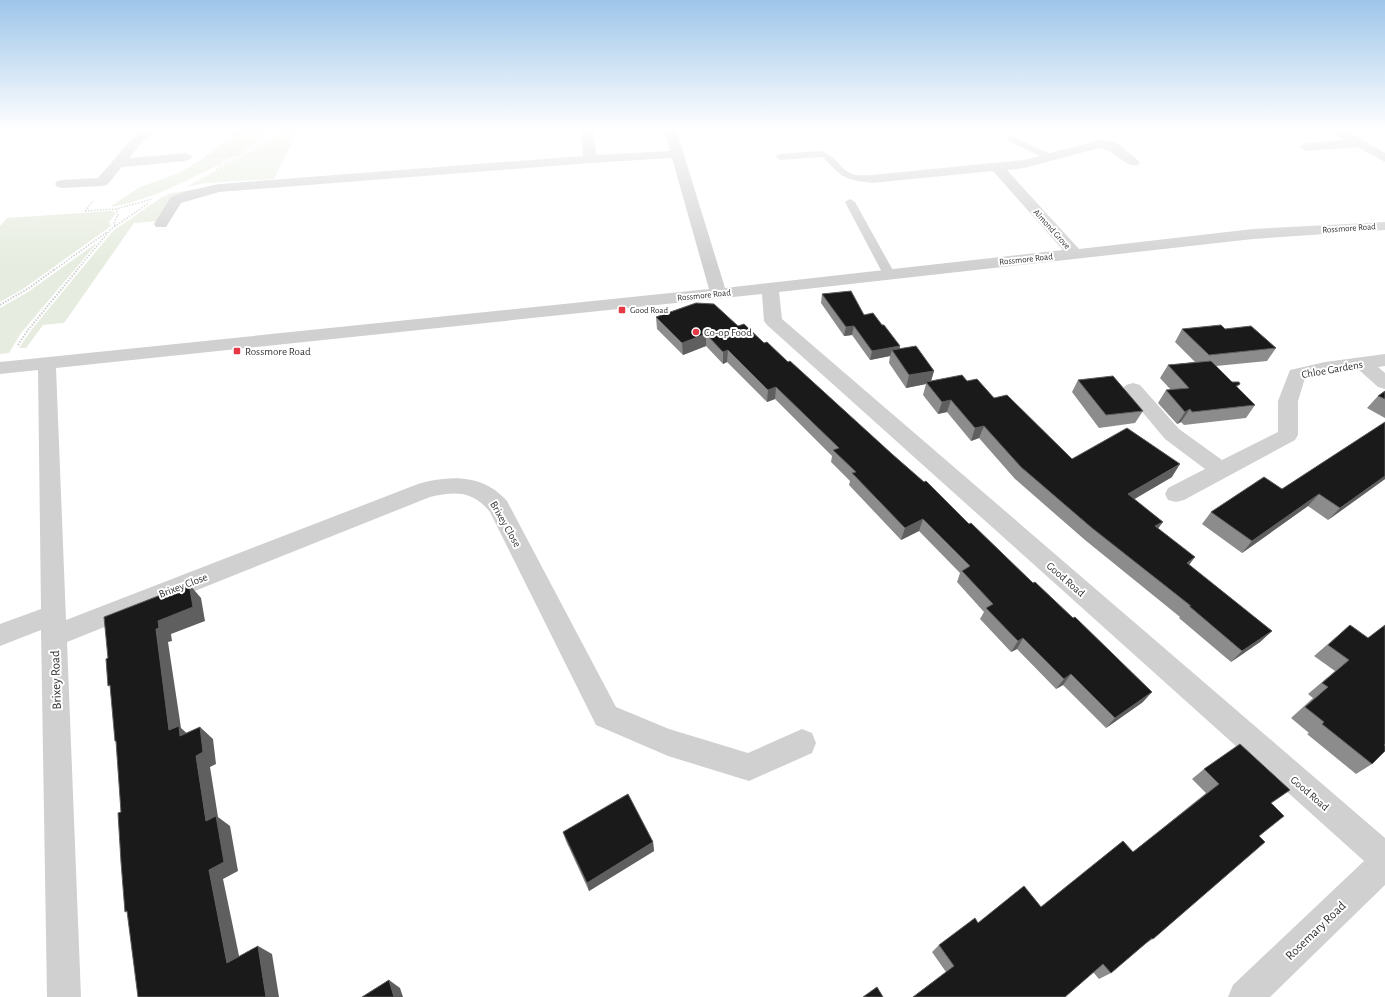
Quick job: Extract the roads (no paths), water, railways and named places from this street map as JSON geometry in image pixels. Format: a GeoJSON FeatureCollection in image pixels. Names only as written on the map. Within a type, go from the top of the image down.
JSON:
{"type":"FeatureCollection","features":[{"type":"Feature","properties":{"kind":"street"},"geometry":{"type":"LineString","coordinates":[[62,184],[102,182],[108,176]]}},
{"type":"Feature","properties":{"kind":"street"},"geometry":{"type":"LineString","coordinates":[[161,224],[176,200],[192,194],[219,188],[379,176]]}},
{"type":"Feature","properties":{"kind":"street"},"geometry":{"type":"LineString","coordinates":[[684,176],[718,293]]}},
{"type":"Feature","properties":{"kind":"street"},"geometry":{"type":"LineString","coordinates":[[872,179],[912,176]]}},
{"type":"Feature","properties":{"kind":"street","name":"Almond Grove"},"geometry":{"type":"LineString","coordinates":[[1005,176],[1074,254]]}},
{"type":"Feature","properties":{"kind":"street","name":"Rossmore Road"},"geometry":{"type":"LineString","coordinates":[[0,368],[770,288],[1253,234],[1385,226]]}},
{"type":"Feature","properties":{"kind":"street","name":"Good Road"},"geometry":{"type":"LineString","coordinates":[[770,288],[773,322],[1385,859]]}},
{"type":"Feature","properties":{"kind":"street","name":"Chloe Gardens"},"geometry":{"type":"LineString","coordinates":[[1176,494],[1288,436],[1288,401],[1297,374],[1385,360]]}},
{"type":"Feature","properties":{"kind":"street","name":"Brixey Road"},"geometry":{"type":"LineString","coordinates":[[47,363],[64,997]]}},
{"type":"Feature","properties":{"kind":"street"},"geometry":{"type":"LineString","coordinates":[[1362,363],[1385,383]]}},
{"type":"Feature","properties":{"kind":"street"},"geometry":{"type":"LineString","coordinates":[[1133,389],[1172,434],[1220,470]]}},
{"type":"Feature","properties":{"kind":"street","name":"Brixey Close"},"geometry":{"type":"LineString","coordinates":[[0,635],[54,626],[426,490],[457,484],[471,486],[488,494],[499,507],[606,716],[668,742],[749,767],[802,743]]}},
{"type":"Feature","properties":{"kind":"street","name":"Rosemary Road"},"geometry":{"type":"LineString","coordinates":[[1244,997],[1385,863]]}},
{"type":"Feature","properties":{"kind":"lane"},"geometry":{"type":"LineString","coordinates":[[848,176],[855,178],[872,179]]}},
{"type":"Feature","properties":{"kind":"lane"},"geometry":{"type":"LineString","coordinates":[[850,202],[889,274]]}},
{"type":"Feature","properties":{"kind":"place","name":"Good Road"},"geometry":{"type":"Point","coordinates":[622,310]}},
{"type":"Feature","properties":{"kind":"place","name":"Co-op Food"},"geometry":{"type":"Point","coordinates":[696,332]}},
{"type":"Feature","properties":{"kind":"place","name":"Rossmore Road"},"geometry":{"type":"Point","coordinates":[237,351]}}]}
